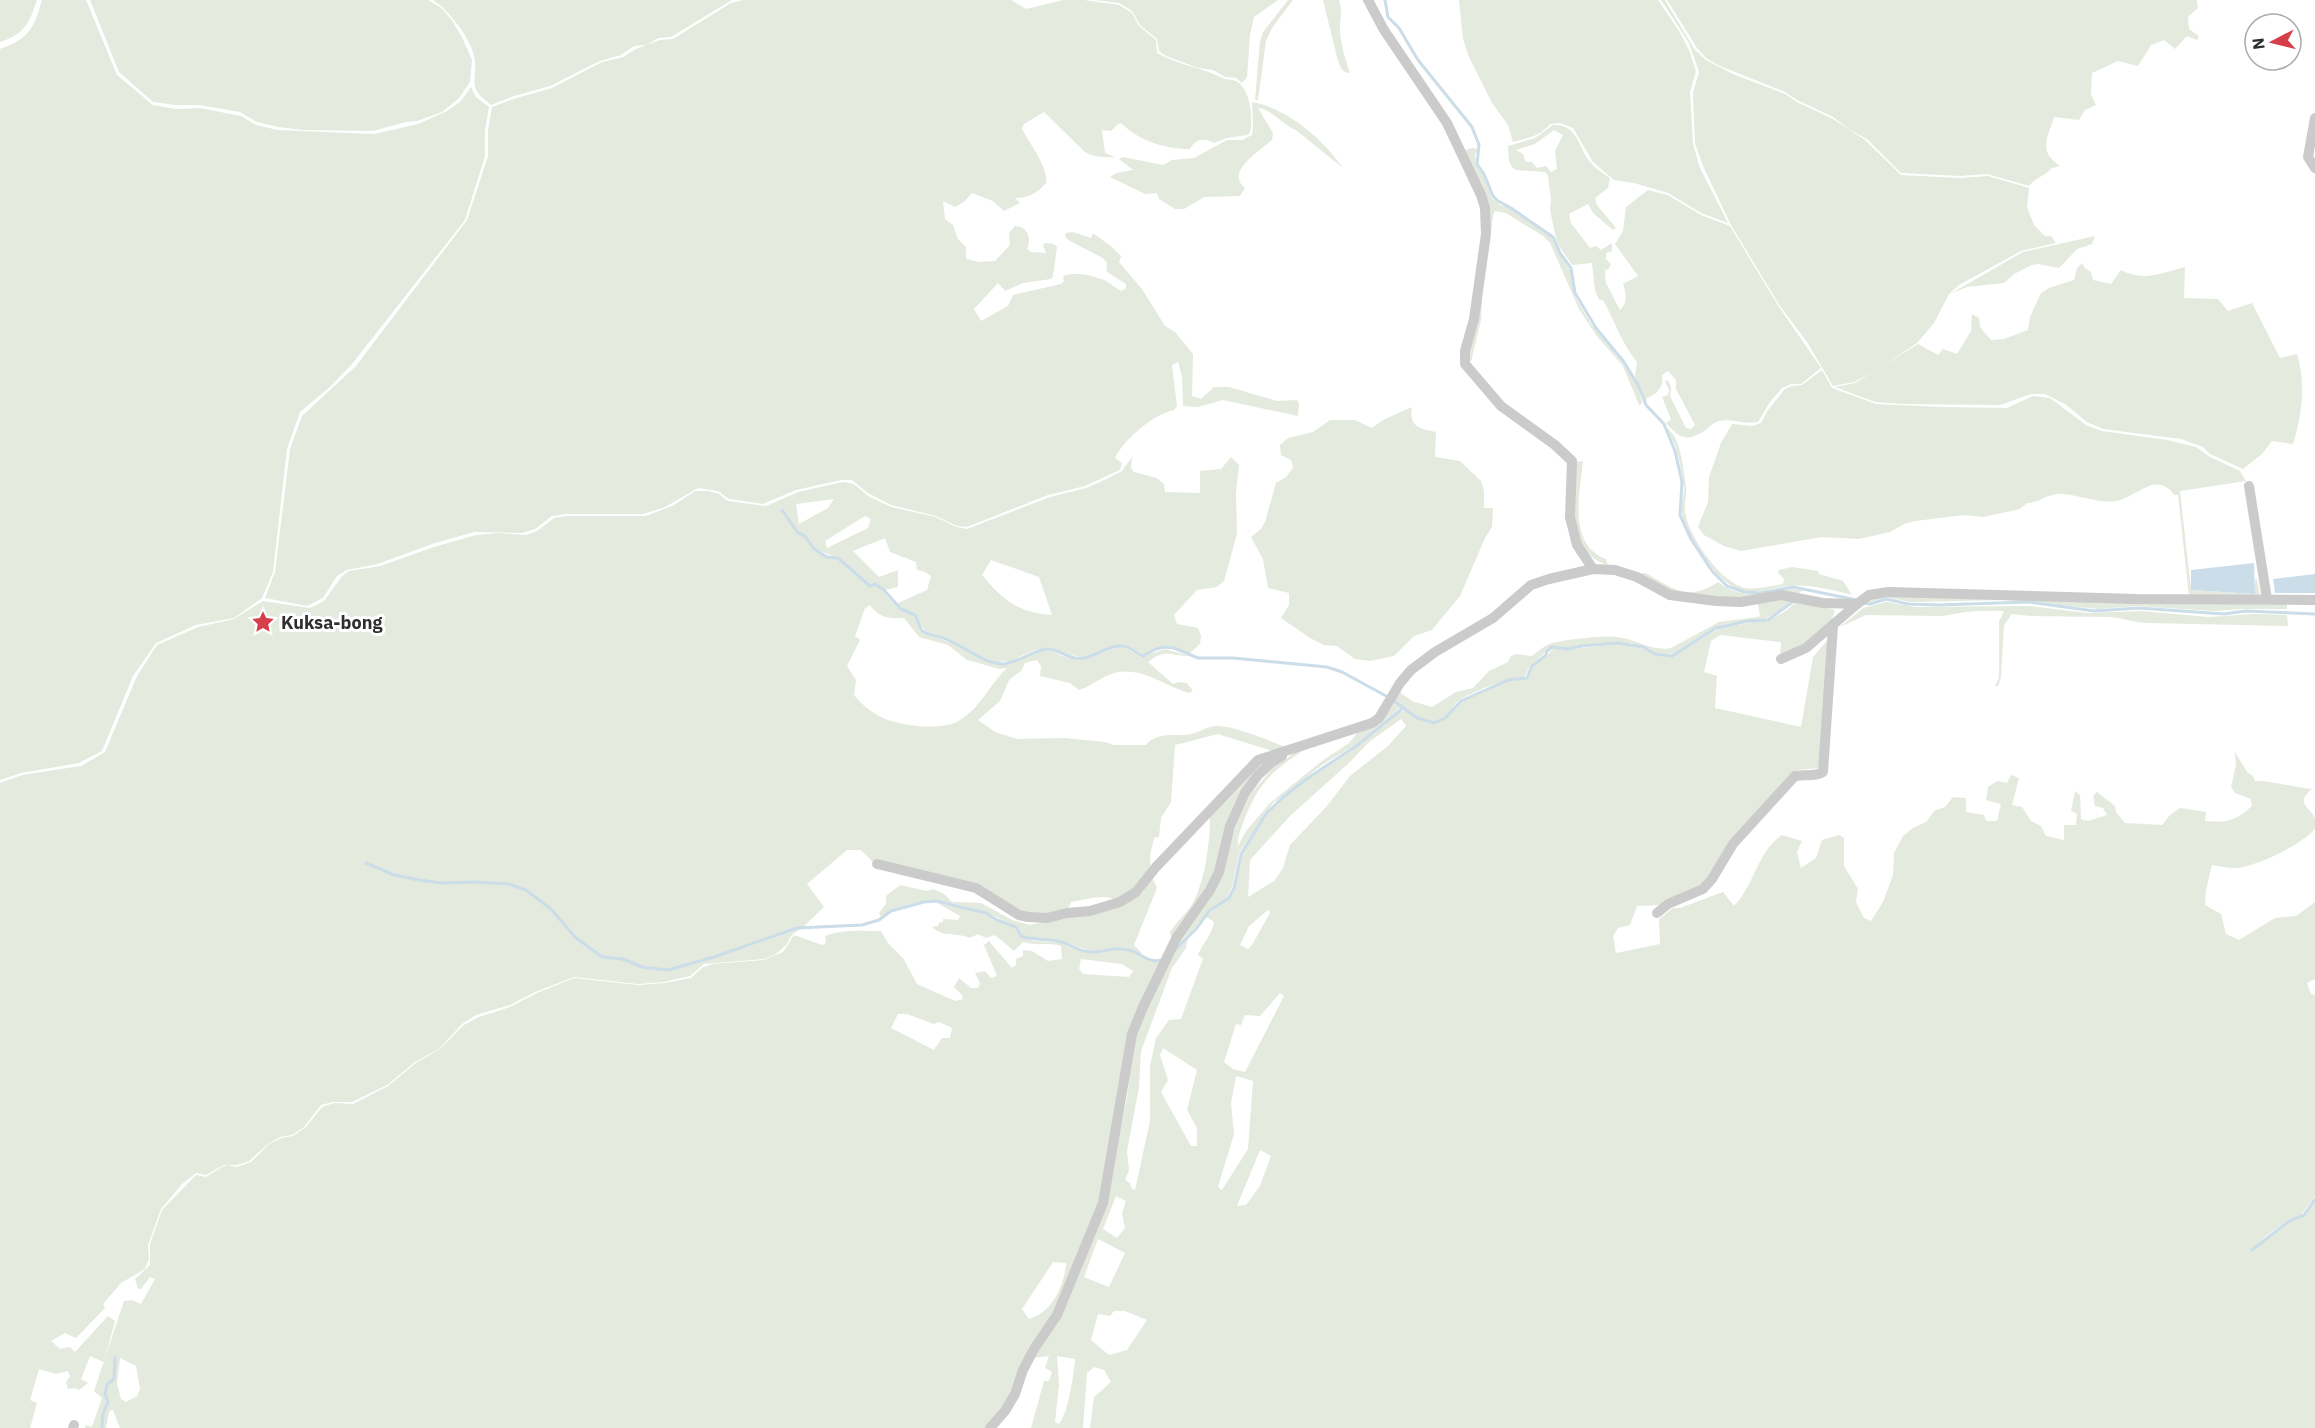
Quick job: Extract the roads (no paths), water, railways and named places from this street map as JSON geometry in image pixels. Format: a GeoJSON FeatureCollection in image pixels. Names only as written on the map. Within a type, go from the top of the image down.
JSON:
{"type":"FeatureCollection","features":[{"type":"Feature","properties":{"kind":"street"},"geometry":{"type":"LineString","coordinates":[[1368,0],[1384,30],[1447,123],[1485,208],[1486,234],[1474,320],[1466,351],[1466,366],[1482,381],[1501,406],[1555,445],[1572,461],[1570,517],[1577,545],[1593,569]]}},
{"type":"Feature","properties":{"kind":"street"},"geometry":{"type":"LineString","coordinates":[[2315,118],[2308,157],[2315,168]]}},
{"type":"Feature","properties":{"kind":"street"},"geometry":{"type":"LineString","coordinates":[[2249,486],[2267,599]]}},
{"type":"Feature","properties":{"kind":"street"},"geometry":{"type":"LineString","coordinates":[[877,864],[976,888],[1019,915],[1038,919],[1090,911],[1120,902],[1136,892],[1156,867],[1258,760],[1372,723],[1379,718],[1410,670],[1435,652],[1493,618],[1531,585],[1593,569],[1615,570],[1637,577],[1670,596],[1741,602],[1781,596],[1823,603],[1857,604]]}},
{"type":"Feature","properties":{"kind":"street"},"geometry":{"type":"LineString","coordinates":[[1781,659],[1806,648],[1869,596],[1888,592],[2315,600]]}},
{"type":"Feature","properties":{"kind":"street"},"geometry":{"type":"LineString","coordinates":[[1657,914],[1668,904],[1703,889],[1734,844],[1795,776],[1803,774],[1818,776],[1823,772],[1833,626]]}},
{"type":"Feature","properties":{"kind":"street"},"geometry":{"type":"LineString","coordinates":[[990,1428],[1005,1411],[1015,1394],[1023,1370],[1057,1315],[1103,1203],[1132,1034],[1143,1007],[1176,937],[1210,890],[1219,872],[1230,825],[1245,793],[1258,775],[1271,763],[1295,748]]}},
{"type":"Feature","properties":{"kind":"water"},"geometry":{"type":"Polygon","coordinates":[[[2254,563],[2255,594],[2191,590],[2191,570],[2254,563]]]}},
{"type":"Feature","properties":{"kind":"water"},"geometry":{"type":"Polygon","coordinates":[[[2315,574],[2315,593],[2275,593],[2273,579],[2315,574]]]}},
{"type":"Feature","properties":{"kind":"waterway"},"geometry":{"type":"LineString","coordinates":[[1385,0],[1388,17],[1399,28],[1418,60],[1472,127],[1479,145],[1477,164],[1493,196],[1553,237],[1560,253],[1571,268],[1575,293],[1596,328],[1624,362],[1638,385],[1646,405],[1664,424],[1675,451],[1682,482],[1680,515],[1691,539],[1712,571],[1727,586],[1744,592],[1760,593],[1793,587],[1857,600]]}},
{"type":"Feature","properties":{"kind":"waterway"},"geometry":{"type":"LineString","coordinates":[[782,510],[798,533],[805,536],[814,549],[827,557],[838,558],[870,586],[875,584],[884,590],[901,609],[915,615],[922,631],[955,643],[995,663],[1012,662],[1045,649],[1081,658],[1117,646],[1128,647],[1143,656],[1164,647],[1174,648],[1198,658],[1233,658],[1327,667],[1342,672],[1388,697]]}},
{"type":"Feature","properties":{"kind":"waterway"},"geometry":{"type":"LineString","coordinates":[[1863,603],[1870,604],[1886,599],[1908,604],[1938,605],[2028,602],[2094,611],[2139,608],[2224,614],[2245,611],[2315,614]]}},
{"type":"Feature","properties":{"kind":"waterway"},"geometry":{"type":"LineString","coordinates":[[1394,701],[1417,718],[1434,723],[1445,718],[1461,701],[1508,680],[1527,678],[1532,666],[1552,647],[1568,649],[1618,643],[1643,647],[1655,654],[1672,656],[1716,628],[1748,621],[1768,620],[1794,601]]}},
{"type":"Feature","properties":{"kind":"waterway"},"geometry":{"type":"LineString","coordinates":[[1177,948],[1197,928],[1209,911],[1229,898],[1234,888],[1241,854],[1266,814],[1305,780],[1356,746],[1403,708]]}},
{"type":"Feature","properties":{"kind":"waterway"},"geometry":{"type":"LineString","coordinates":[[366,863],[394,875],[419,880],[442,883],[509,884],[526,890],[551,909],[575,937],[602,957],[623,959],[642,967],[668,970],[714,957],[797,928],[862,925],[879,920],[891,911],[936,901],[986,913],[1016,927],[1021,936],[1026,938],[1062,942],[1088,952],[1124,949],[1134,951],[1153,961],[1163,960]]}},
{"type":"Feature","properties":{"kind":"waterway"},"geometry":{"type":"LineString","coordinates":[[2252,1250],[2289,1221],[2304,1215],[2315,1199]]}},
{"type":"Feature","properties":{"kind":"waterway"},"geometry":{"type":"LineString","coordinates":[[102,1428],[103,1414],[108,1402],[105,1394],[107,1385],[114,1379],[115,1358]]}},
{"type":"Feature","properties":{"kind":"place","name":"Kuksa-bong"},"geometry":{"type":"Point","coordinates":[263,622]}}]}
